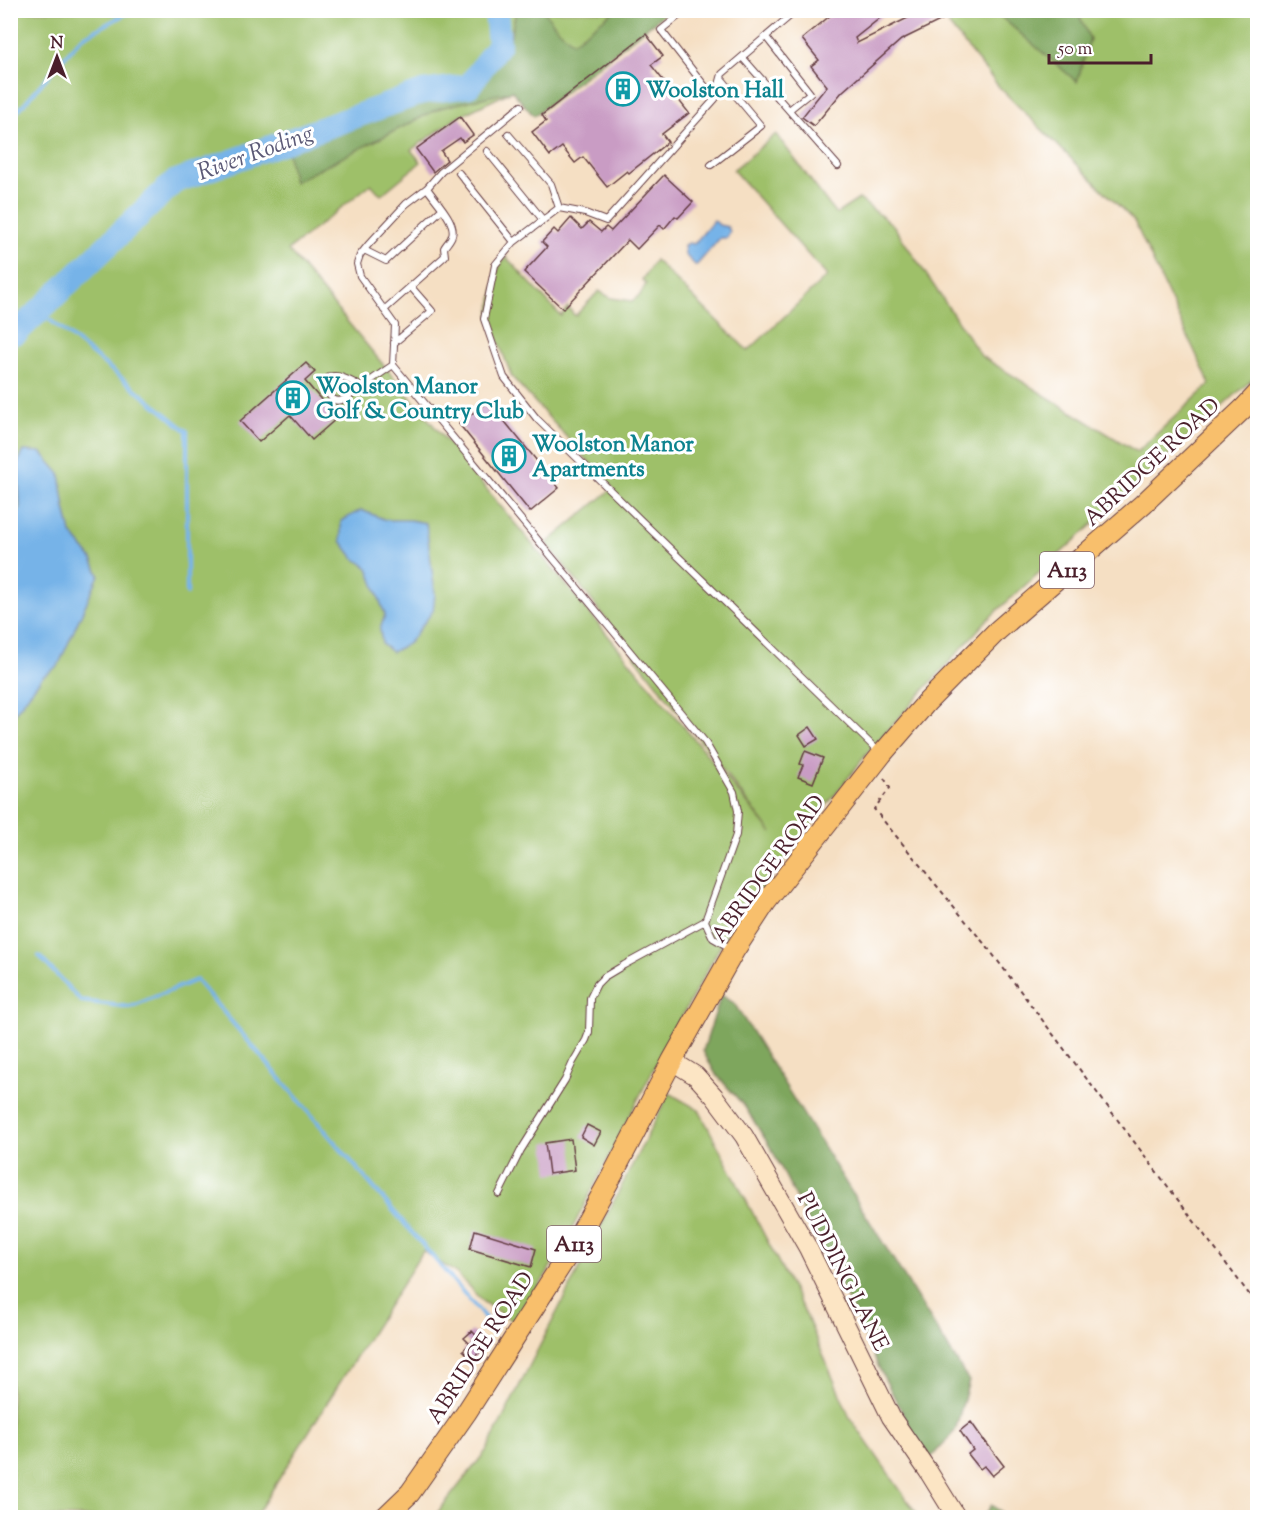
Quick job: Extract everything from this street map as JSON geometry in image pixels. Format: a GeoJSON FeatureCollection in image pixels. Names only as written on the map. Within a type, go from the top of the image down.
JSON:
{"type":"FeatureCollection","features":[{"type":"Feature","properties":{"kind":"main road","name":"ABRIDGE ROAD"},"geometry":{"type":"LineString","coordinates":[[384,1518],[410,1493],[466,1413],[574,1245],[672,1061],[734,951],[766,902],[878,759],[927,702],[997,631],[1143,504],[1257,393]]}},
{"type":"Feature","properties":{"kind":"street","name":"PUDDING LANE"},"geometry":{"type":"LineString","coordinates":[[672,1061],[696,1076],[744,1136],[808,1248],[891,1417],[957,1518]]}},
{"type":"Feature","properties":{"kind":"lane"},"geometry":{"type":"LineString","coordinates":[[686,10],[661,30],[715,99]]}},
{"type":"Feature","properties":{"kind":"lane"},"geometry":{"type":"LineString","coordinates":[[797,10],[722,74],[715,99],[606,221],[585,213],[559,208],[514,242],[495,265],[484,319],[504,377],[537,419],[878,759]]}},
{"type":"Feature","properties":{"kind":"lane"},"geometry":{"type":"LineString","coordinates":[[766,37],[810,93],[789,110]]}},
{"type":"Feature","properties":{"kind":"lane"},"geometry":{"type":"LineString","coordinates":[[742,57],[838,166]]}},
{"type":"Feature","properties":{"kind":"lane"},"geometry":{"type":"LineString","coordinates":[[711,165],[761,126],[721,78]]}},
{"type":"Feature","properties":{"kind":"lane"},"geometry":{"type":"LineString","coordinates":[[499,1194],[520,1150],[565,1080],[586,1040],[589,1032],[590,998],[597,984],[624,965],[705,921],[736,835],[738,811],[734,792],[705,742],[393,365],[395,325],[360,276],[357,264],[364,250],[406,204],[521,105]]}},
{"type":"Feature","properties":{"kind":"lane"},"geometry":{"type":"LineString","coordinates":[[508,134],[551,184],[559,208]]}},
{"type":"Feature","properties":{"kind":"lane"},"geometry":{"type":"LineString","coordinates":[[487,151],[543,220]]}},
{"type":"Feature","properties":{"kind":"lane"},"geometry":{"type":"LineString","coordinates":[[459,173],[514,242]]}},
{"type":"Feature","properties":{"kind":"lane"},"geometry":{"type":"LineString","coordinates":[[384,310],[445,256],[444,248],[453,235],[450,219],[427,188]]}},
{"type":"Feature","properties":{"kind":"lane"},"geometry":{"type":"LineString","coordinates":[[364,250],[386,261],[442,208]]}},
{"type":"Feature","properties":{"kind":"lane"},"geometry":{"type":"LineString","coordinates":[[394,343],[432,311],[411,287]]}},
{"type":"Feature","properties":{"kind":"lane"},"geometry":{"type":"LineString","coordinates":[[362,387],[341,376],[327,379],[325,382],[325,388],[332,399],[342,401],[362,387],[393,365]]}},
{"type":"Feature","properties":{"kind":"lane"},"geometry":{"type":"LineString","coordinates":[[705,921],[713,938],[734,951]]}},
{"type":"Feature","properties":{"kind":"path"},"geometry":{"type":"LineString","coordinates":[[878,759],[890,788],[874,809],[991,952],[1257,1306]]}},
{"type":"Feature","properties":{"kind":"green space","name":"Woolston Manor Golf & Country Club"},"geometry":{"type":"Polygon","coordinates":[[[963,10],[1257,11],[1257,375],[987,620],[869,751],[728,932],[657,1062],[567,1239],[517,1324],[483,1302],[457,1274],[423,1251],[255,1517],[11,1517],[10,11],[614,11],[512,91],[458,117],[411,150],[421,162],[381,195],[371,184],[288,250],[772,833],[547,543],[613,488],[512,377],[489,317],[498,268],[506,257],[561,316],[568,307],[575,316],[599,291],[611,298],[632,301],[640,295],[646,284],[642,280],[655,260],[748,351],[827,276],[733,170],[776,134],[836,214],[859,199],[893,225],[981,356],[1137,452],[1210,384],[1134,221],[1000,88],[948,24],[963,10]]]}},
{"type":"Feature","properties":{"kind":"green space"},"geometry":{"type":"Polygon","coordinates":[[[516,11],[544,11],[557,28],[573,42],[614,11],[668,11],[534,116],[512,91],[440,108],[294,182],[287,152],[429,95],[481,84],[509,43],[516,11]]]}},
{"type":"Feature","properties":{"kind":"green space"},"geometry":{"type":"Polygon","coordinates":[[[994,11],[1077,11],[1090,39],[1077,82],[994,11]]]}},
{"type":"Feature","properties":{"kind":"green space"},"geometry":{"type":"Polygon","coordinates":[[[721,995],[734,1003],[969,1381],[955,1431],[928,1461],[880,1370],[772,1150],[745,1107],[715,1073],[703,1051],[721,995]]]}},
{"type":"Feature","properties":{"kind":"green space"},"geometry":{"type":"Polygon","coordinates":[[[669,1093],[699,1110],[807,1317],[850,1418],[919,1517],[434,1517],[486,1451],[669,1093]]]}},
{"type":"Feature","properties":{"kind":"green space"},"geometry":{"type":"Polygon","coordinates":[[[991,1505],[1000,1511],[1002,1517],[983,1517],[991,1505]]]}},
{"type":"Feature","properties":{"kind":"water"},"geometry":{"type":"Polygon","coordinates":[[[714,220],[719,225],[728,227],[730,232],[727,238],[720,238],[696,266],[685,255],[684,245],[694,244],[714,220]]]}},
{"type":"Feature","properties":{"kind":"water"},"geometry":{"type":"Polygon","coordinates":[[[24,451],[41,452],[60,474],[71,533],[92,559],[99,575],[58,666],[42,677],[11,718],[10,611],[16,594],[11,570],[10,527],[20,509],[18,462],[24,451]]]}},
{"type":"Feature","properties":{"kind":"water"},"geometry":{"type":"Polygon","coordinates":[[[361,510],[386,520],[426,523],[435,594],[433,611],[409,643],[392,652],[382,644],[380,629],[385,615],[368,568],[353,557],[341,541],[341,521],[361,510]]]}},
{"type":"Feature","properties":{"kind":"building"},"geometry":{"type":"Polygon","coordinates":[[[837,10],[890,10],[855,38],[857,43],[924,10],[940,10],[944,19],[901,40],[842,92],[814,126],[802,117],[827,86],[811,66],[819,60],[802,39],[837,10]]]}},
{"type":"Feature","properties":{"kind":"building","name":"Woolston Hall"},"geometry":{"type":"Polygon","coordinates":[[[646,34],[663,56],[651,65],[689,113],[662,134],[668,142],[607,187],[583,157],[575,163],[562,147],[550,156],[532,132],[546,121],[542,115],[646,34]]]}},
{"type":"Feature","properties":{"kind":"building"},"geometry":{"type":"Polygon","coordinates":[[[460,117],[473,135],[463,142],[460,138],[441,151],[447,160],[433,172],[416,149],[460,117]]]}},
{"type":"Feature","properties":{"kind":"building"},"geometry":{"type":"Polygon","coordinates":[[[664,175],[693,202],[678,218],[675,216],[664,229],[660,225],[637,249],[628,240],[563,309],[524,272],[547,247],[542,242],[554,229],[558,233],[571,218],[582,229],[589,222],[601,232],[606,227],[611,231],[664,175]]]}},
{"type":"Feature","properties":{"kind":"building","name":"Woolston Manor Golf & Country Club"},"geometry":{"type":"Polygon","coordinates":[[[306,363],[315,372],[305,381],[337,418],[312,440],[290,415],[259,442],[240,421],[306,363]]]}},
{"type":"Feature","properties":{"kind":"building","name":"Woolston Manor Apartments"},"geometry":{"type":"Polygon","coordinates":[[[488,401],[559,488],[530,512],[459,424],[488,401]]]}},
{"type":"Feature","properties":{"kind":"building"},"geometry":{"type":"Polygon","coordinates":[[[810,727],[818,739],[806,746],[799,735],[810,727]]]}},
{"type":"Feature","properties":{"kind":"building"},"geometry":{"type":"Polygon","coordinates":[[[805,751],[823,758],[813,783],[798,777],[805,751]]]}},
{"type":"Feature","properties":{"kind":"building"},"geometry":{"type":"Polygon","coordinates":[[[587,1125],[601,1132],[594,1145],[581,1137],[587,1125]]]}},
{"type":"Feature","properties":{"kind":"building"},"geometry":{"type":"Polygon","coordinates":[[[571,1139],[575,1170],[549,1174],[545,1143],[571,1139]]]}},
{"type":"Feature","properties":{"kind":"building"},"geometry":{"type":"Polygon","coordinates":[[[475,1230],[536,1249],[531,1267],[470,1249],[475,1230]]]}},
{"type":"Feature","properties":{"kind":"building"},"geometry":{"type":"Polygon","coordinates":[[[472,1331],[486,1346],[472,1359],[463,1350],[470,1344],[464,1338],[472,1331]]]}},
{"type":"Feature","properties":{"kind":"building"},"geometry":{"type":"Polygon","coordinates":[[[971,1422],[1004,1466],[992,1476],[984,1466],[980,1469],[968,1454],[973,1450],[960,1431],[971,1422]]]}},
{"type":"Feature","properties":{"kind":"waterway"},"geometry":{"type":"LineString","coordinates":[[10,120],[81,38],[133,10]]}},
{"type":"Feature","properties":{"kind":"waterway","name":"River Roding"},"geometry":{"type":"LineString","coordinates":[[10,334],[17,332],[174,182],[423,92],[469,86],[499,44],[496,10]]}},
{"type":"Feature","properties":{"kind":"waterway"},"geometry":{"type":"LineString","coordinates":[[39,311],[187,431],[187,593]]}},
{"type":"Feature","properties":{"kind":"waterway"},"geometry":{"type":"LineString","coordinates":[[39,956],[81,1001],[130,1007],[196,980],[486,1319]]}},
{"type":"Feature","properties":{"kind":"place","name":"Woolston Hall"},"geometry":{"type":"Point","coordinates":[623,89]}},
{"type":"Feature","properties":{"kind":"place","name":"Woolston Manor Golf & Country Club"},"geometry":{"type":"Point","coordinates":[293,398]}},
{"type":"Feature","properties":{"kind":"place","name":"Woolston Manor Apartments"},"geometry":{"type":"Point","coordinates":[509,456]}}]}
